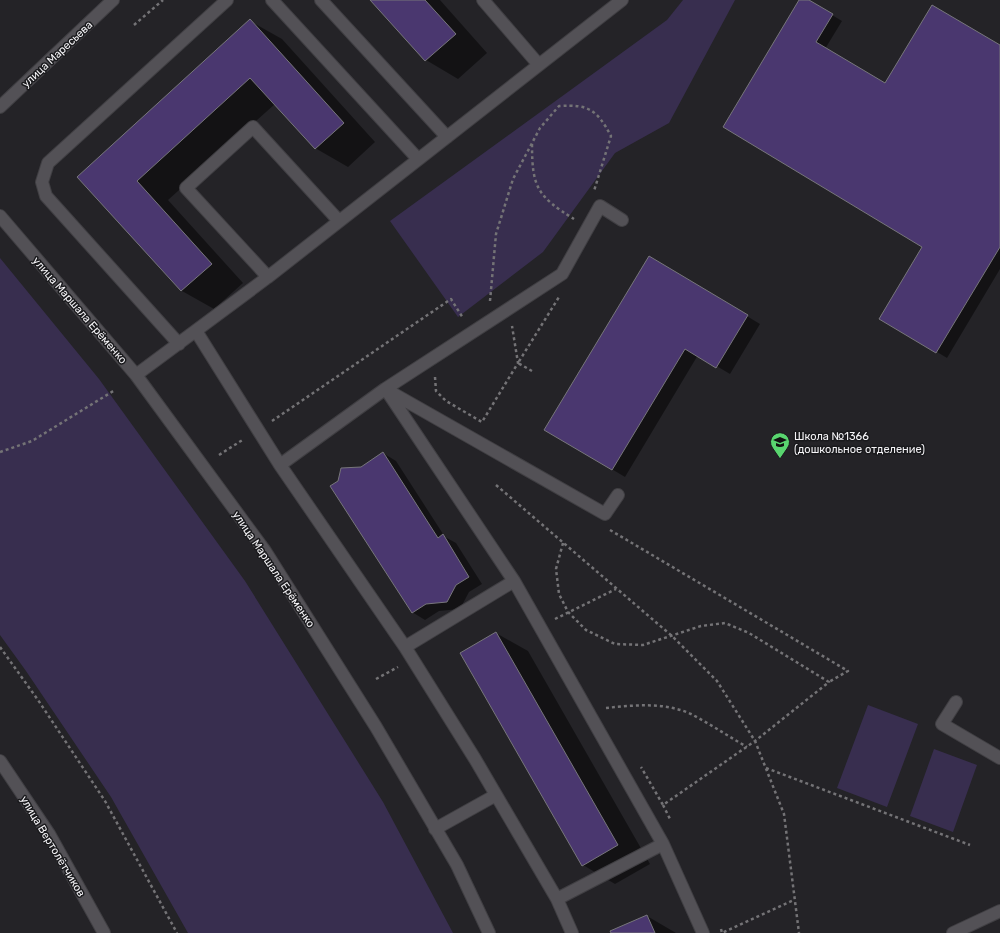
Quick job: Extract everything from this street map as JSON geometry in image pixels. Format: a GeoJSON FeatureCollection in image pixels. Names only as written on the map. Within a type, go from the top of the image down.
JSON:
{"type":"FeatureCollection","features":[{"type":"Feature","properties":{"kind":"street","name":"улица Маресьева"},"geometry":{"type":"LineString","coordinates":[[0,107],[113,0]]}},
{"type":"Feature","properties":{"kind":"street"},"geometry":{"type":"LineString","coordinates":[[179,344],[46,196],[42,182],[48,163],[227,0]]}},
{"type":"Feature","properties":{"kind":"street"},"geometry":{"type":"LineString","coordinates":[[272,0],[418,159]]}},
{"type":"Feature","properties":{"kind":"street"},"geometry":{"type":"LineString","coordinates":[[322,0],[447,137]]}},
{"type":"Feature","properties":{"kind":"street"},"geometry":{"type":"LineString","coordinates":[[483,0],[539,64]]}},
{"type":"Feature","properties":{"kind":"street"},"geometry":{"type":"LineString","coordinates":[[136,375],[268,277],[622,0]]}},
{"type":"Feature","properties":{"kind":"street"},"geometry":{"type":"LineString","coordinates":[[268,277],[186,188],[253,127],[339,221]]}},
{"type":"Feature","properties":{"kind":"street"},"geometry":{"type":"LineString","coordinates":[[280,465],[385,389],[562,274],[600,206],[622,220]]}},
{"type":"Feature","properties":{"kind":"street","name":"улица Маршала Ерёменко"},"geometry":{"type":"LineString","coordinates":[[0,216],[136,375],[265,551],[376,727],[457,865],[489,933]]}},
{"type":"Feature","properties":{"kind":"street"},"geometry":{"type":"LineString","coordinates":[[196,331],[280,465],[405,647],[496,795],[557,899],[572,933]]}},
{"type":"Feature","properties":{"kind":"street"},"geometry":{"type":"LineString","coordinates":[[385,389],[605,514],[618,495]]}},
{"type":"Feature","properties":{"kind":"street"},"geometry":{"type":"LineString","coordinates":[[385,389],[514,581],[663,844],[703,933]]}},
{"type":"Feature","properties":{"kind":"street"},"geometry":{"type":"LineString","coordinates":[[405,647],[514,581]]}},
{"type":"Feature","properties":{"kind":"street"},"geometry":{"type":"LineString","coordinates":[[956,702],[942,724],[1000,758]]}},
{"type":"Feature","properties":{"kind":"street","name":"улица Вертолётчиков"},"geometry":{"type":"LineString","coordinates":[[0,760],[49,834],[104,933]]}},
{"type":"Feature","properties":{"kind":"street"},"geometry":{"type":"LineString","coordinates":[[435,828],[496,795]]}},
{"type":"Feature","properties":{"kind":"street"},"geometry":{"type":"LineString","coordinates":[[557,899],[663,844]]}},
{"type":"Feature","properties":{"kind":"street"},"geometry":{"type":"LineString","coordinates":[[953,933],[1000,911]]}},
{"type":"Feature","properties":{"kind":"path"},"geometry":{"type":"LineString","coordinates":[[134,25],[163,0]]}},
{"type":"Feature","properties":{"kind":"path"},"geometry":{"type":"LineString","coordinates":[[496,299],[490,304],[496,234],[513,179],[540,128],[559,106],[577,105],[602,119],[611,136],[593,195]]}},
{"type":"Feature","properties":{"kind":"path"},"geometry":{"type":"LineString","coordinates":[[532,143],[532,171],[539,189],[551,205],[576,220],[572,226]]}},
{"type":"Feature","properties":{"kind":"path"},"geometry":{"type":"LineString","coordinates":[[281,415],[451,299],[465,322]]}},
{"type":"Feature","properties":{"kind":"path"},"geometry":{"type":"LineString","coordinates":[[438,371],[436,376],[436,391],[446,401],[482,422],[518,363],[511,320]]}},
{"type":"Feature","properties":{"kind":"path"},"geometry":{"type":"LineString","coordinates":[[0,452],[32,441],[115,390]]}},
{"type":"Feature","properties":{"kind":"path"},"geometry":{"type":"LineString","coordinates":[[219,455],[258,430]]}},
{"type":"Feature","properties":{"kind":"path"},"geometry":{"type":"LineString","coordinates":[[496,485],[672,636],[717,681],[755,741],[784,814],[799,933]]}},
{"type":"Feature","properties":{"kind":"path"},"geometry":{"type":"LineString","coordinates":[[609,530],[848,671],[829,682],[747,747],[663,805]]}},
{"type":"Feature","properties":{"kind":"path"},"geometry":{"type":"LineString","coordinates":[[563,543],[556,569],[559,594],[568,612],[586,630],[615,644],[643,645],[701,626],[725,623],[749,632],[829,682]]}},
{"type":"Feature","properties":{"kind":"path"},"geometry":{"type":"LineString","coordinates":[[554,620],[616,589]]}},
{"type":"Feature","properties":{"kind":"path"},"geometry":{"type":"LineString","coordinates":[[0,647],[38,700],[104,801],[177,933]]}},
{"type":"Feature","properties":{"kind":"path"},"geometry":{"type":"LineString","coordinates":[[376,679],[412,659]]}},
{"type":"Feature","properties":{"kind":"path"},"geometry":{"type":"LineString","coordinates":[[602,701],[610,714]]}},
{"type":"Feature","properties":{"kind":"path"},"geometry":{"type":"LineString","coordinates":[[606,708],[632,705],[662,706],[690,714],[747,747]]}},
{"type":"Feature","properties":{"kind":"path"},"geometry":{"type":"LineString","coordinates":[[640,766],[673,825]]}},
{"type":"Feature","properties":{"kind":"path"},"geometry":{"type":"LineString","coordinates":[[766,768],[970,845]]}},
{"type":"Feature","properties":{"kind":"path"},"geometry":{"type":"LineString","coordinates":[[719,925],[722,933],[794,900]]}},
{"type":"Feature","properties":{"kind":"shaded area"},"geometry":{"type":"Polygon","coordinates":[[[683,0],[735,0],[669,123],[615,153],[543,252],[458,317],[390,221],[667,20],[683,0]]]}},
{"type":"Feature","properties":{"kind":"shaded area"},"geometry":{"type":"Polygon","coordinates":[[[0,258],[99,379],[245,581],[383,802],[453,933],[188,933],[111,797],[0,635],[0,258]]]}},
{"type":"Feature","properties":{"kind":"shaded area"},"geometry":{"type":"Polygon","coordinates":[[[868,705],[918,724],[887,807],[837,788],[868,705]]]}},
{"type":"Feature","properties":{"kind":"shaded area"},"geometry":{"type":"Polygon","coordinates":[[[934,749],[977,765],[953,832],[910,816],[934,749]]]}},
{"type":"Feature","properties":{"kind":"building"},"geometry":{"type":"Polygon","coordinates":[[[370,0],[425,0],[456,34],[425,61],[370,0]]]}},
{"type":"Feature","properties":{"kind":"building"},"geometry":{"type":"Polygon","coordinates":[[[799,0],[809,0],[833,14],[816,42],[885,83],[932,5],[1000,45],[1000,247],[936,353],[879,319],[922,247],[723,127],[799,0]]]}},
{"type":"Feature","properties":{"kind":"building"},"geometry":{"type":"Polygon","coordinates":[[[250,19],[344,123],[315,149],[250,78],[137,181],[212,264],[181,291],[77,177],[250,19]]]}},
{"type":"Feature","properties":{"kind":"building"},"geometry":{"type":"Polygon","coordinates":[[[649,256],[748,315],[716,368],[685,349],[612,470],[544,430],[649,256]]]}},
{"type":"Feature","properties":{"kind":"building"},"geometry":{"type":"Polygon","coordinates":[[[383,452],[438,538],[443,534],[469,577],[456,585],[447,602],[426,604],[412,613],[330,486],[338,481],[341,468],[361,467],[383,452]]]}},
{"type":"Feature","properties":{"kind":"building"},"geometry":{"type":"Polygon","coordinates":[[[496,632],[618,845],[582,866],[460,653],[496,632]]]}},
{"type":"Feature","properties":{"kind":"building"},"geometry":{"type":"Polygon","coordinates":[[[647,915],[655,933],[611,933],[610,931],[647,915]]]}},
{"type":"Feature","properties":{"kind":"place","name":"Школа №1366 (дошкольное отделение)"},"geometry":{"type":"Point","coordinates":[780,459]}}]}
